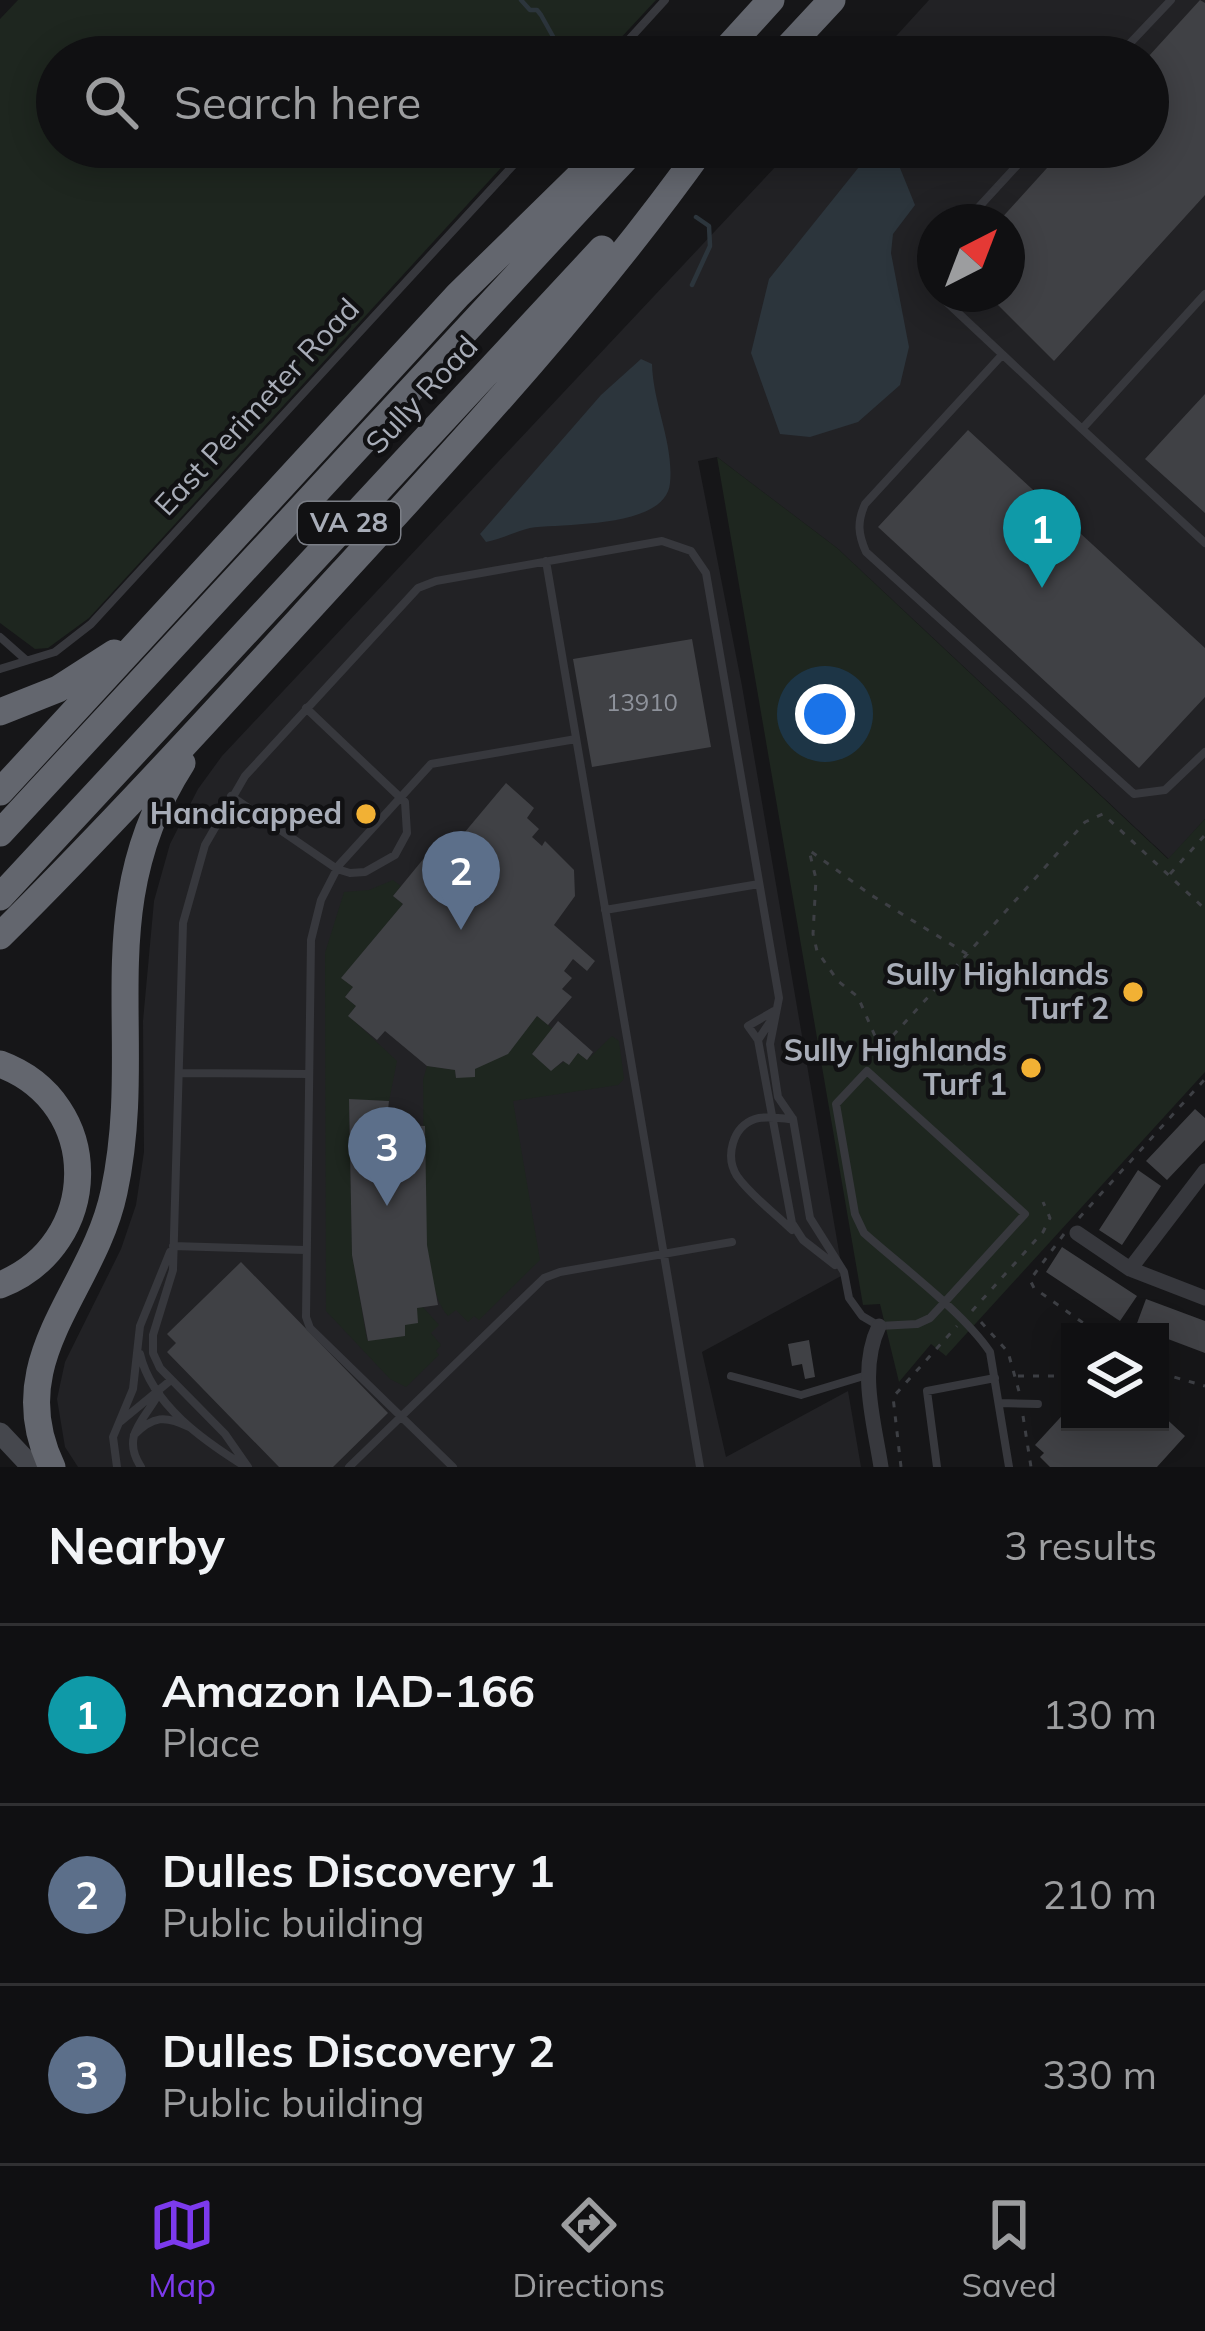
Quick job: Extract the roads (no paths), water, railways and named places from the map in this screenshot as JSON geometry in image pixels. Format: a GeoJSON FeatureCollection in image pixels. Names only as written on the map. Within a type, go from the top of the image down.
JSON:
{"type":"FeatureCollection","features":[{"type":"Feature","properties":{"kind":"highway"},"geometry":{"type":"LineString","coordinates":[[738,36],[771,0]]}},
{"type":"Feature","properties":{"kind":"highway"},"geometry":{"type":"LineString","coordinates":[[799,36],[832,0]]}},
{"type":"Feature","properties":{"kind":"highway"},"geometry":{"type":"LineString","coordinates":[[734,36],[748,26]]}},
{"type":"Feature","properties":{"kind":"highway"},"geometry":{"type":"LineString","coordinates":[[0,792],[458,295],[588,168]]}},
{"type":"Feature","properties":{"kind":"highway","name":"Sully Road"},"geometry":{"type":"LineString","coordinates":[[0,832],[616,168]]}},
{"type":"Feature","properties":{"kind":"highway","name":"Sully Road"},"geometry":{"type":"LineString","coordinates":[[0,897],[680,168]]}},
{"type":"Feature","properties":{"kind":"highway"},"geometry":{"type":"LineString","coordinates":[[0,936],[271,652],[483,420],[645,229],[686,168]]}},
{"type":"Feature","properties":{"kind":"highway"},"geometry":{"type":"LineString","coordinates":[[0,712],[58,689],[105,660],[214,561]]}},
{"type":"Feature","properties":{"kind":"highway"},"geometry":{"type":"LineString","coordinates":[[52,1467],[36,1419],[36,1385],[44,1351],[96,1246],[116,1185],[122,1131],[125,930],[131,883],[144,838],[176,772],[271,652]]}},
{"type":"Feature","properties":{"kind":"highway"},"geometry":{"type":"LineString","coordinates":[[0,1064],[30,1078],[50,1097],[72,1136],[78,1166],[76,1196],[59,1237],[30,1269],[0,1285]]}},
{"type":"Feature","properties":{"kind":"main road"},"geometry":{"type":"LineString","coordinates":[[0,1433],[32,1467]]}},
{"type":"Feature","properties":{"kind":"street"},"geometry":{"type":"LineString","coordinates":[[1130,1269],[1205,1171]]}},
{"type":"Feature","properties":{"kind":"street"},"geometry":{"type":"LineString","coordinates":[[1077,1233],[1130,1269],[1205,1298]]}},
{"type":"Feature","properties":{"kind":"street"},"geometry":{"type":"LineString","coordinates":[[879,1326],[868,1375],[881,1467]]}},
{"type":"Feature","properties":{"kind":"lane"},"geometry":{"type":"LineString","coordinates":[[632,36],[665,0]]}},
{"type":"Feature","properties":{"kind":"lane"},"geometry":{"type":"LineString","coordinates":[[1137,36],[1171,0]]}},
{"type":"Feature","properties":{"kind":"lane","name":"East Perimeter Road"},"geometry":{"type":"LineString","coordinates":[[0,669],[65,646],[91,624],[511,168]]}},
{"type":"Feature","properties":{"kind":"lane"},"geometry":{"type":"LineString","coordinates":[[982,204],[1015,168]]}},
{"type":"Feature","properties":{"kind":"lane"},"geometry":{"type":"LineString","coordinates":[[1082,429],[1205,293]]}},
{"type":"Feature","properties":{"kind":"lane"},"geometry":{"type":"LineString","coordinates":[[957,312],[1205,543]]}},
{"type":"Feature","properties":{"kind":"lane"},"geometry":{"type":"LineString","coordinates":[[1002,355],[865,504],[858,519],[866,552],[1134,794],[1165,790],[1205,752]]}},
{"type":"Feature","properties":{"kind":"lane"},"geometry":{"type":"LineString","coordinates":[[247,1467],[224,1434],[160,1369],[153,1344],[171,1282],[186,907],[205,845],[231,796],[306,708],[424,584],[662,541],[684,546],[700,560],[707,580],[780,1007],[770,1044],[778,1097],[793,1119],[818,1235],[844,1272],[855,1309],[879,1326],[916,1324],[930,1318],[943,1304],[1025,1214],[867,1071],[836,1104],[856,1219],[864,1232],[943,1304],[987,1347],[1009,1467]]}},
{"type":"Feature","properties":{"kind":"lane"},"geometry":{"type":"LineString","coordinates":[[546,561],[700,1467]]}},
{"type":"Feature","properties":{"kind":"lane"},"geometry":{"type":"LineString","coordinates":[[0,637],[27,662]]}},
{"type":"Feature","properties":{"kind":"lane"},"geometry":{"type":"LineString","coordinates":[[231,796],[337,869],[365,872],[395,855],[408,822],[401,796],[306,708]]}},
{"type":"Feature","properties":{"kind":"lane"},"geometry":{"type":"LineString","coordinates":[[453,1467],[310,1328],[304,1311],[311,940],[321,900],[337,869],[437,762],[576,740]]}},
{"type":"Feature","properties":{"kind":"lane"},"geometry":{"type":"LineString","coordinates":[[605,910],[760,884]]}},
{"type":"Feature","properties":{"kind":"lane"},"geometry":{"type":"LineString","coordinates":[[758,1040],[780,1007]]}},
{"type":"Feature","properties":{"kind":"lane"},"geometry":{"type":"LineString","coordinates":[[780,1007],[748,1026],[758,1040],[792,1223],[803,1240]]}},
{"type":"Feature","properties":{"kind":"lane"},"geometry":{"type":"LineString","coordinates":[[179,1073],[308,1074]]}},
{"type":"Feature","properties":{"kind":"lane"},"geometry":{"type":"LineString","coordinates":[[793,1119],[754,1119],[732,1143],[731,1160],[740,1180],[844,1272]]}},
{"type":"Feature","properties":{"kind":"lane"},"geometry":{"type":"LineString","coordinates":[[789,1207],[808,1205]]}},
{"type":"Feature","properties":{"kind":"lane"},"geometry":{"type":"LineString","coordinates":[[349,1462],[544,1278],[732,1242]]}},
{"type":"Feature","properties":{"kind":"lane"},"geometry":{"type":"LineString","coordinates":[[172,1246],[305,1250]]}},
{"type":"Feature","properties":{"kind":"lane"},"geometry":{"type":"LineString","coordinates":[[116,1467],[115,1428],[133,1389],[144,1316],[172,1246]]}},
{"type":"Feature","properties":{"kind":"lane"},"geometry":{"type":"LineString","coordinates":[[139,1346],[144,1368],[159,1393],[195,1431]]}},
{"type":"Feature","properties":{"kind":"lane"},"geometry":{"type":"LineString","coordinates":[[731,1376],[801,1395],[868,1375]]}},
{"type":"Feature","properties":{"kind":"lane"},"geometry":{"type":"LineString","coordinates":[[937,1467],[927,1391],[995,1378]]}},
{"type":"Feature","properties":{"kind":"lane"},"geometry":{"type":"LineString","coordinates":[[140,1467],[132,1453],[132,1438],[171,1380]]}},
{"type":"Feature","properties":{"kind":"lane"},"geometry":{"type":"LineString","coordinates":[[115,1428],[143,1400],[159,1393]]}},
{"type":"Feature","properties":{"kind":"lane"},"geometry":{"type":"LineString","coordinates":[[999,1403],[1038,1405]]}},
{"type":"Feature","properties":{"kind":"lane"},"geometry":{"type":"LineString","coordinates":[[132,1438],[150,1421],[163,1417],[195,1431],[247,1467]]}},
{"type":"Feature","properties":{"kind":"waterway"},"geometry":{"type":"LineString","coordinates":[[521,0],[530,10],[537,10],[553,36]]}},
{"type":"Feature","properties":{"kind":"waterway"},"geometry":{"type":"LineString","coordinates":[[692,285],[710,246],[709,226],[696,217]]}},
{"type":"Feature","properties":{"kind":"place","name":"Amazon IAD-166"},"geometry":{"type":"Point","coordinates":[1042,588]}},
{"type":"Feature","properties":{"kind":"place","name":"Handicapped"},"geometry":{"type":"Point","coordinates":[366,814]}},
{"type":"Feature","properties":{"kind":"place","name":"Dulles Discovery 1"},"geometry":{"type":"Point","coordinates":[461,930]}},
{"type":"Feature","properties":{"kind":"place","name":"Sully Highlands Turf 2"},"geometry":{"type":"Point","coordinates":[1133,992]}},
{"type":"Feature","properties":{"kind":"place","name":"Sully Highlands Turf 1"},"geometry":{"type":"Point","coordinates":[1031,1068]}},
{"type":"Feature","properties":{"kind":"place","name":"Dulles Discovery 2"},"geometry":{"type":"Point","coordinates":[387,1206]}}]}
